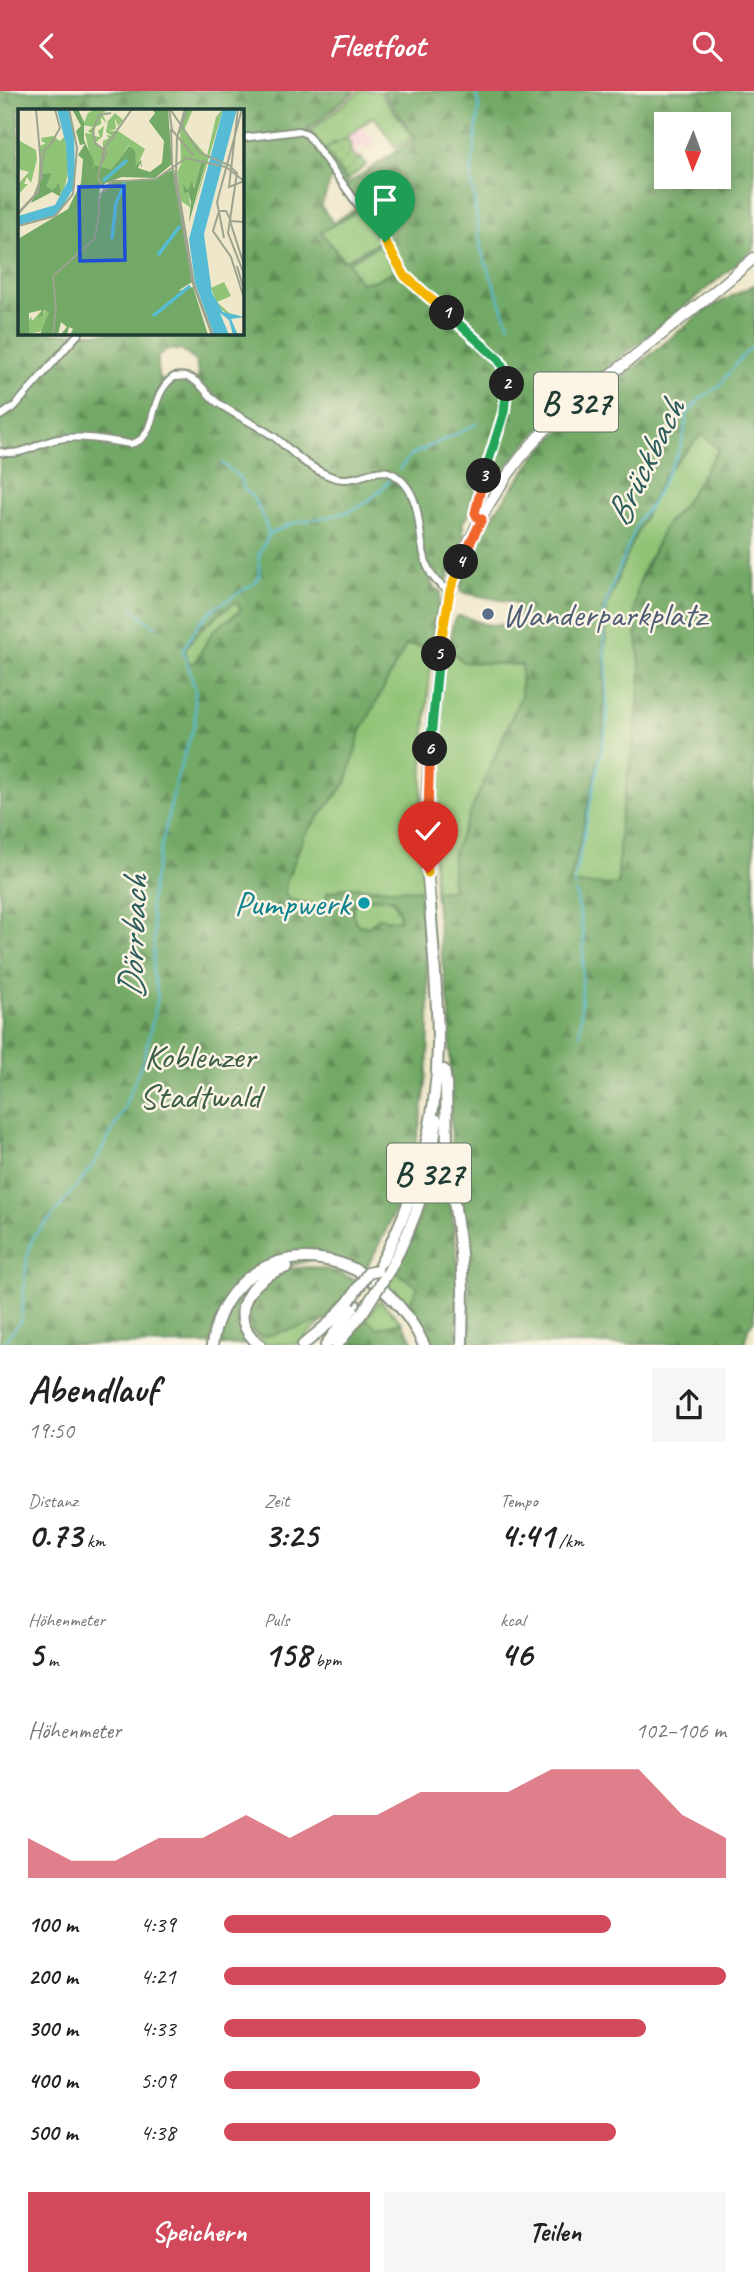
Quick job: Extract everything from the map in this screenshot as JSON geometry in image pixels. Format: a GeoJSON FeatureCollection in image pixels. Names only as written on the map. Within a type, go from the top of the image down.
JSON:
{"type":"FeatureCollection","features":[{"type":"Feature","properties":{"kind":"highway","name":"B 327"},"geometry":{"type":"LineString","coordinates":[[326,1345],[408,1235],[424,1194],[435,1139],[444,1070],[442,991],[430,903]]}},
{"type":"Feature","properties":{"kind":"highway","name":"B 327"},"geometry":{"type":"LineString","coordinates":[[383,1268],[414,1190],[428,1137],[438,1048],[430,903]]}},
{"type":"Feature","properties":{"kind":"highway"},"geometry":{"type":"LineString","coordinates":[[444,1070],[447,1147],[461,1253],[462,1345]]}},
{"type":"Feature","properties":{"kind":"highway"},"geometry":{"type":"LineString","coordinates":[[212,1345],[221,1310],[238,1286],[272,1263],[304,1258],[342,1264],[373,1282],[400,1308],[424,1345]]}},
{"type":"Feature","properties":{"kind":"highway"},"geometry":{"type":"LineString","coordinates":[[260,1345],[244,1322],[244,1303],[248,1294],[275,1270],[305,1264],[341,1269],[356,1277],[394,1311],[417,1345]]}},
{"type":"Feature","properties":{"kind":"highway","name":"B 327"},"geometry":{"type":"LineString","coordinates":[[337,1345],[356,1306]]}},
{"type":"Feature","properties":{"kind":"highway"},"geometry":{"type":"LineString","coordinates":[[303,1345],[329,1323],[356,1306]]}},
{"type":"Feature","properties":{"kind":"main road","name":"B 327"},"geometry":{"type":"LineString","coordinates":[[430,903],[427,833],[429,759],[439,654],[450,591],[463,556],[495,496],[528,450],[561,415],[754,258]]}},
{"type":"Feature","properties":{"kind":"street"},"geometry":{"type":"LineString","coordinates":[[243,138],[303,131],[315,142],[385,242],[405,276],[493,353],[503,367],[507,386],[504,412],[475,508],[477,517],[482,519]]}},
{"type":"Feature","properties":{"kind":"street"},"geometry":{"type":"LineString","coordinates":[[0,416],[15,406],[78,334]]}},
{"type":"Feature","properties":{"kind":"street"},"geometry":{"type":"LineString","coordinates":[[0,452],[21,453],[48,442],[73,437],[130,444],[139,442],[148,433],[157,398],[167,382],[180,376],[189,377],[217,403],[274,437],[305,462],[329,475],[349,479],[383,471],[397,476],[413,498],[423,553],[432,576],[438,584],[450,591]]}},
{"type":"Feature","properties":{"kind":"shaded area"},"geometry":{"type":"Polygon","coordinates":[[[362,126],[375,145],[368,150],[363,144],[356,149],[360,157],[357,160],[348,148],[352,145],[346,138],[362,126]]]}},
{"type":"Feature","properties":{"kind":"green space","name":"Koblenzer Stadtwald"},"geometry":{"type":"Polygon","coordinates":[[[0,91],[355,91],[307,130],[348,184],[416,138],[382,91],[754,91],[754,248],[586,386],[524,446],[496,480],[480,470],[468,516],[463,521],[463,538],[446,584],[439,580],[435,570],[428,573],[433,587],[441,591],[433,647],[406,645],[361,731],[346,783],[305,834],[286,882],[285,893],[288,899],[319,906],[326,901],[327,893],[348,887],[419,890],[429,1003],[423,1108],[407,1174],[396,1206],[365,1270],[325,1256],[243,1278],[210,1344],[0,1345],[0,91]],[[333,174],[321,206],[333,223],[357,208],[333,174]],[[358,211],[321,232],[344,261],[380,242],[358,211]],[[379,245],[348,262],[361,283],[376,280],[394,271],[379,245]],[[167,349],[158,356],[158,376],[164,382],[174,375],[199,380],[196,361],[181,350],[167,349]],[[236,602],[201,629],[185,650],[189,664],[195,662],[213,631],[241,610],[236,602]],[[359,898],[353,908],[354,919],[358,925],[369,927],[378,918],[399,921],[400,915],[394,901],[359,898]]]}},
{"type":"Feature","properties":{"kind":"green space"},"geometry":{"type":"Polygon","coordinates":[[[360,91],[379,91],[413,137],[396,148],[374,116],[341,142],[333,143],[325,150],[310,131],[360,91]]]}},
{"type":"Feature","properties":{"kind":"green space"},"geometry":{"type":"Polygon","coordinates":[[[346,138],[352,145],[349,149],[357,160],[360,157],[366,165],[347,180],[325,150],[346,138]]]}},
{"type":"Feature","properties":{"kind":"green space"},"geometry":{"type":"Polygon","coordinates":[[[358,211],[380,241],[344,261],[321,232],[358,211]]]}},
{"type":"Feature","properties":{"kind":"green space"},"geometry":{"type":"Polygon","coordinates":[[[379,245],[394,271],[376,280],[360,283],[348,262],[379,245]]]}},
{"type":"Feature","properties":{"kind":"green space"},"geometry":{"type":"Polygon","coordinates":[[[754,285],[754,1320],[744,1344],[467,1344],[469,1287],[464,1220],[453,1164],[450,1012],[435,891],[451,890],[453,853],[521,696],[522,665],[463,662],[450,649],[453,622],[457,616],[488,625],[513,624],[517,603],[465,593],[460,588],[468,562],[489,521],[533,459],[568,422],[705,310],[754,285]],[[702,434],[665,474],[632,543],[607,605],[603,741],[570,884],[618,885],[620,821],[640,688],[641,669],[634,615],[637,589],[664,527],[682,507],[719,449],[702,434]]]}},
{"type":"Feature","properties":{"kind":"green space"},"geometry":{"type":"Polygon","coordinates":[[[701,433],[719,448],[682,507],[669,520],[642,572],[637,589],[634,615],[641,669],[640,688],[620,821],[618,885],[570,884],[603,741],[607,605],[632,543],[665,474],[701,433]]]}},
{"type":"Feature","properties":{"kind":"green space"},"geometry":{"type":"Polygon","coordinates":[[[236,602],[241,610],[213,631],[195,662],[189,665],[185,650],[190,642],[208,623],[236,602]]]}},
{"type":"Feature","properties":{"kind":"green space"},"geometry":{"type":"Polygon","coordinates":[[[406,645],[433,647],[423,769],[423,891],[348,887],[319,906],[288,899],[285,893],[286,882],[305,834],[346,783],[361,731],[406,645]]]}},
{"type":"Feature","properties":{"kind":"green space"},"geometry":{"type":"Polygon","coordinates":[[[445,649],[450,649],[463,662],[522,665],[521,696],[453,853],[451,890],[435,891],[432,797],[445,649]]]}},
{"type":"Feature","properties":{"kind":"green space"},"geometry":{"type":"Polygon","coordinates":[[[359,898],[394,901],[400,915],[399,921],[378,918],[369,927],[358,925],[353,911],[359,898]]]}},
{"type":"Feature","properties":{"kind":"green space"},"geometry":{"type":"Polygon","coordinates":[[[441,1175],[449,1186],[458,1266],[457,1344],[430,1344],[407,1308],[418,1287],[395,1271],[415,1229],[431,1179],[441,1175]]]}},
{"type":"Feature","properties":{"kind":"green space"},"geometry":{"type":"Polygon","coordinates":[[[310,1267],[335,1271],[358,1281],[327,1320],[262,1337],[254,1332],[248,1312],[251,1297],[266,1281],[288,1269],[310,1267]]]}},
{"type":"Feature","properties":{"kind":"green space"},"geometry":{"type":"Polygon","coordinates":[[[396,1272],[418,1287],[407,1308],[386,1289],[396,1272]]]}},
{"type":"Feature","properties":{"kind":"green space"},"geometry":{"type":"Polygon","coordinates":[[[239,1298],[237,1318],[242,1325],[241,1334],[248,1344],[220,1345],[226,1316],[239,1298]]]}},
{"type":"Feature","properties":{"kind":"green space"},"geometry":{"type":"Polygon","coordinates":[[[380,1300],[401,1322],[378,1329],[366,1319],[380,1300]]]}},
{"type":"Feature","properties":{"kind":"green space"},"geometry":{"type":"Polygon","coordinates":[[[344,1302],[298,1344],[264,1344],[249,1329],[247,1304],[344,1302]]]}},
{"type":"Feature","properties":{"kind":"green space"},"geometry":{"type":"Polygon","coordinates":[[[366,1319],[378,1328],[401,1322],[415,1344],[346,1344],[366,1319]]]}},
{"type":"Feature","properties":{"kind":"waterway"},"geometry":{"type":"LineString","coordinates":[[476,91],[479,107],[471,176],[481,250],[509,325]]}},
{"type":"Feature","properties":{"kind":"waterway","name":"Brückbach"},"geometry":{"type":"LineString","coordinates":[[603,616],[639,519],[651,505],[677,455],[683,440],[687,414],[700,399],[719,386],[744,354],[754,347]]}},
{"type":"Feature","properties":{"kind":"waterway"},"geometry":{"type":"LineString","coordinates":[[399,469],[411,455],[477,424]]}},
{"type":"Feature","properties":{"kind":"waterway","name":"Dörrbach"},"geometry":{"type":"LineString","coordinates":[[2,1345],[21,1320],[27,1258],[33,1236],[52,1217],[94,1164],[123,1111],[145,1054],[158,997],[153,974],[154,931],[150,906],[153,884],[176,781],[195,722],[195,688],[183,650],[199,623],[213,609],[256,582],[259,577],[259,554],[269,535],[253,498],[244,489],[240,478],[222,463]]}},
{"type":"Feature","properties":{"kind":"waterway"},"geometry":{"type":"LineString","coordinates":[[315,519],[357,508],[390,480]]}},
{"type":"Feature","properties":{"kind":"waterway"},"geometry":{"type":"LineString","coordinates":[[270,534],[293,523],[311,520]]}},
{"type":"Feature","properties":{"kind":"waterway"},"geometry":{"type":"LineString","coordinates":[[132,608],[156,627]]}},
{"type":"Feature","properties":{"kind":"waterway","name":"Brückbach"},"geometry":{"type":"LineString","coordinates":[[575,887],[607,724],[607,670],[603,625]]}},
{"type":"Feature","properties":{"kind":"waterway","name":"Brückbach"},"geometry":{"type":"LineString","coordinates":[[576,893],[584,939],[580,1034]]}},
{"type":"Feature","properties":{"kind":"place","name":"Wanderparkplatz"},"geometry":{"type":"Point","coordinates":[488,614]}},
{"type":"Feature","properties":{"kind":"place","name":"Pumpwerk"},"geometry":{"type":"Point","coordinates":[364,903]}},
{"type":"Feature","properties":{"kind":"route"},"geometry":{"type":"LineString","coordinates":[[385,242],[405,276],[493,353],[503,367],[507,380],[504,412],[477,500],[475,513],[482,519],[463,556],[450,591],[439,654],[429,759],[428,873]]}}]}
